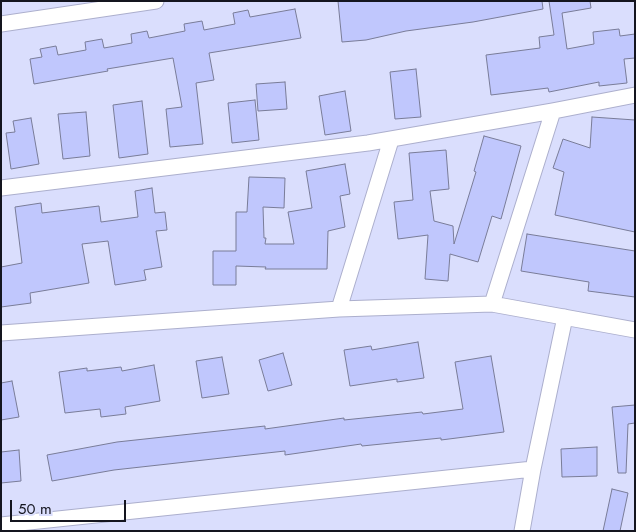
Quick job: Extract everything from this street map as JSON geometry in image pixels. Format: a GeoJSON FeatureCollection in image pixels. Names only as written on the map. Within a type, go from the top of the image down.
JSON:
{"type":"FeatureCollection","features":[{"type":"Feature","properties":{"kind":"street"},"geometry":{"type":"LineString","coordinates":[[1,24],[72,7],[156,1]]}},
{"type":"Feature","properties":{"kind":"street"},"geometry":{"type":"LineString","coordinates":[[1,188],[391,140],[553,112],[635,95]]}},
{"type":"Feature","properties":{"kind":"street"},"geometry":{"type":"LineString","coordinates":[[492,304],[553,112]]}},
{"type":"Feature","properties":{"kind":"street"},"geometry":{"type":"LineString","coordinates":[[339,308],[391,140]]}},
{"type":"Feature","properties":{"kind":"street"},"geometry":{"type":"LineString","coordinates":[[1,333],[339,308],[492,304],[635,330]]}},
{"type":"Feature","properties":{"kind":"street"},"geometry":{"type":"LineString","coordinates":[[522,531],[533,469],[566,317]]}},
{"type":"Feature","properties":{"kind":"street"},"geometry":{"type":"LineString","coordinates":[[1,525],[533,469]]}},
{"type":"Feature","properties":{"kind":"building"},"geometry":{"type":"Polygon","coordinates":[[[338,1],[542,1],[543,9],[473,22],[406,31],[366,40],[342,42],[338,1]]]}},
{"type":"Feature","properties":{"kind":"building"},"geometry":{"type":"Polygon","coordinates":[[[549,1],[590,1],[591,8],[562,13],[567,49],[594,44],[593,32],[619,29],[620,36],[635,34],[635,58],[624,59],[627,83],[599,86],[599,82],[549,92],[548,88],[491,95],[486,55],[540,48],[539,37],[554,35],[549,1]]]}},
{"type":"Feature","properties":{"kind":"building"},"geometry":{"type":"Polygon","coordinates":[[[295,9],[301,38],[209,53],[214,80],[196,83],[203,144],[170,147],[166,109],[182,107],[173,58],[34,84],[30,59],[42,57],[40,49],[56,46],[58,55],[86,50],[85,42],[102,39],[104,48],[132,43],[131,34],[147,31],[149,38],[185,31],[184,24],[202,21],[204,30],[235,24],[233,13],[248,10],[250,17],[295,9]]]}},
{"type":"Feature","properties":{"kind":"building"},"geometry":{"type":"Polygon","coordinates":[[[416,69],[421,117],[395,119],[390,72],[416,69]]]}},
{"type":"Feature","properties":{"kind":"building"},"geometry":{"type":"Polygon","coordinates":[[[285,82],[287,109],[258,111],[256,84],[285,82]]]}},
{"type":"Feature","properties":{"kind":"building"},"geometry":{"type":"Polygon","coordinates":[[[345,91],[351,131],[325,135],[319,96],[345,91]]]}},
{"type":"Feature","properties":{"kind":"building"},"geometry":{"type":"Polygon","coordinates":[[[255,100],[259,140],[232,143],[228,103],[255,100]]]}},
{"type":"Feature","properties":{"kind":"building"},"geometry":{"type":"Polygon","coordinates":[[[142,101],[148,154],[119,158],[113,105],[142,101]]]}},
{"type":"Feature","properties":{"kind":"building"},"geometry":{"type":"Polygon","coordinates":[[[86,112],[90,156],[63,159],[58,114],[86,112]]]}},
{"type":"Feature","properties":{"kind":"building"},"geometry":{"type":"Polygon","coordinates":[[[592,117],[635,120],[635,232],[555,215],[564,172],[553,168],[563,139],[590,148],[592,117]]]}},
{"type":"Feature","properties":{"kind":"building"},"geometry":{"type":"Polygon","coordinates":[[[31,118],[39,164],[11,169],[6,133],[15,132],[13,121],[31,118]]]}},
{"type":"Feature","properties":{"kind":"building"},"geometry":{"type":"Polygon","coordinates":[[[484,136],[521,146],[501,219],[492,216],[478,262],[450,254],[448,281],[425,279],[428,235],[398,239],[394,202],[413,200],[409,153],[446,150],[449,189],[430,191],[434,221],[453,226],[454,244],[476,172],[474,171],[484,136]]]}},
{"type":"Feature","properties":{"kind":"building"},"geometry":{"type":"Polygon","coordinates":[[[345,164],[350,194],[340,196],[345,227],[328,231],[327,269],[265,269],[266,267],[236,266],[236,285],[213,285],[213,251],[236,251],[236,212],[247,212],[249,177],[285,178],[284,208],[263,207],[264,238],[266,238],[265,244],[294,244],[288,212],[312,208],[306,171],[345,164]]]}},
{"type":"Feature","properties":{"kind":"building"},"geometry":{"type":"Polygon","coordinates":[[[152,188],[155,213],[165,212],[167,230],[156,231],[162,267],[144,270],[146,280],[115,285],[108,241],[82,244],[89,283],[30,293],[31,303],[1,307],[1,267],[22,263],[15,207],[41,203],[42,213],[99,206],[101,222],[138,217],[135,191],[152,188]]]}},
{"type":"Feature","properties":{"kind":"building"},"geometry":{"type":"Polygon","coordinates":[[[527,234],[635,251],[635,297],[588,291],[589,282],[521,271],[527,234]]]}},
{"type":"Feature","properties":{"kind":"building"},"geometry":{"type":"Polygon","coordinates":[[[418,342],[424,378],[397,382],[397,379],[350,386],[344,350],[371,346],[372,350],[418,342]]]}},
{"type":"Feature","properties":{"kind":"building"},"geometry":{"type":"Polygon","coordinates":[[[283,353],[292,385],[268,391],[259,360],[283,353]]]}},
{"type":"Feature","properties":{"kind":"building"},"geometry":{"type":"Polygon","coordinates":[[[491,356],[504,432],[441,440],[441,438],[362,446],[361,444],[285,455],[285,451],[114,470],[52,481],[47,455],[117,442],[265,426],[265,429],[344,418],[344,420],[463,409],[455,362],[491,356]]]}},
{"type":"Feature","properties":{"kind":"building"},"geometry":{"type":"Polygon","coordinates":[[[222,357],[229,394],[202,398],[196,361],[222,357]]]}},
{"type":"Feature","properties":{"kind":"building"},"geometry":{"type":"Polygon","coordinates":[[[154,365],[160,401],[125,407],[126,414],[101,417],[100,409],[65,413],[59,372],[87,368],[87,371],[121,367],[122,371],[154,365]]]}},
{"type":"Feature","properties":{"kind":"building"},"geometry":{"type":"Polygon","coordinates":[[[12,381],[19,417],[1,420],[1,383],[12,381]]]}},
{"type":"Feature","properties":{"kind":"building"},"geometry":{"type":"Polygon","coordinates":[[[635,405],[635,423],[628,424],[626,473],[618,473],[612,407],[635,405]]]}},
{"type":"Feature","properties":{"kind":"building"},"geometry":{"type":"Polygon","coordinates":[[[597,447],[597,476],[562,477],[561,449],[597,447]]]}},
{"type":"Feature","properties":{"kind":"building"},"geometry":{"type":"Polygon","coordinates":[[[19,450],[21,481],[1,483],[1,452],[19,450]]]}},
{"type":"Feature","properties":{"kind":"building"},"geometry":{"type":"Polygon","coordinates":[[[612,489],[628,493],[620,531],[603,531],[612,489]]]}}]}
